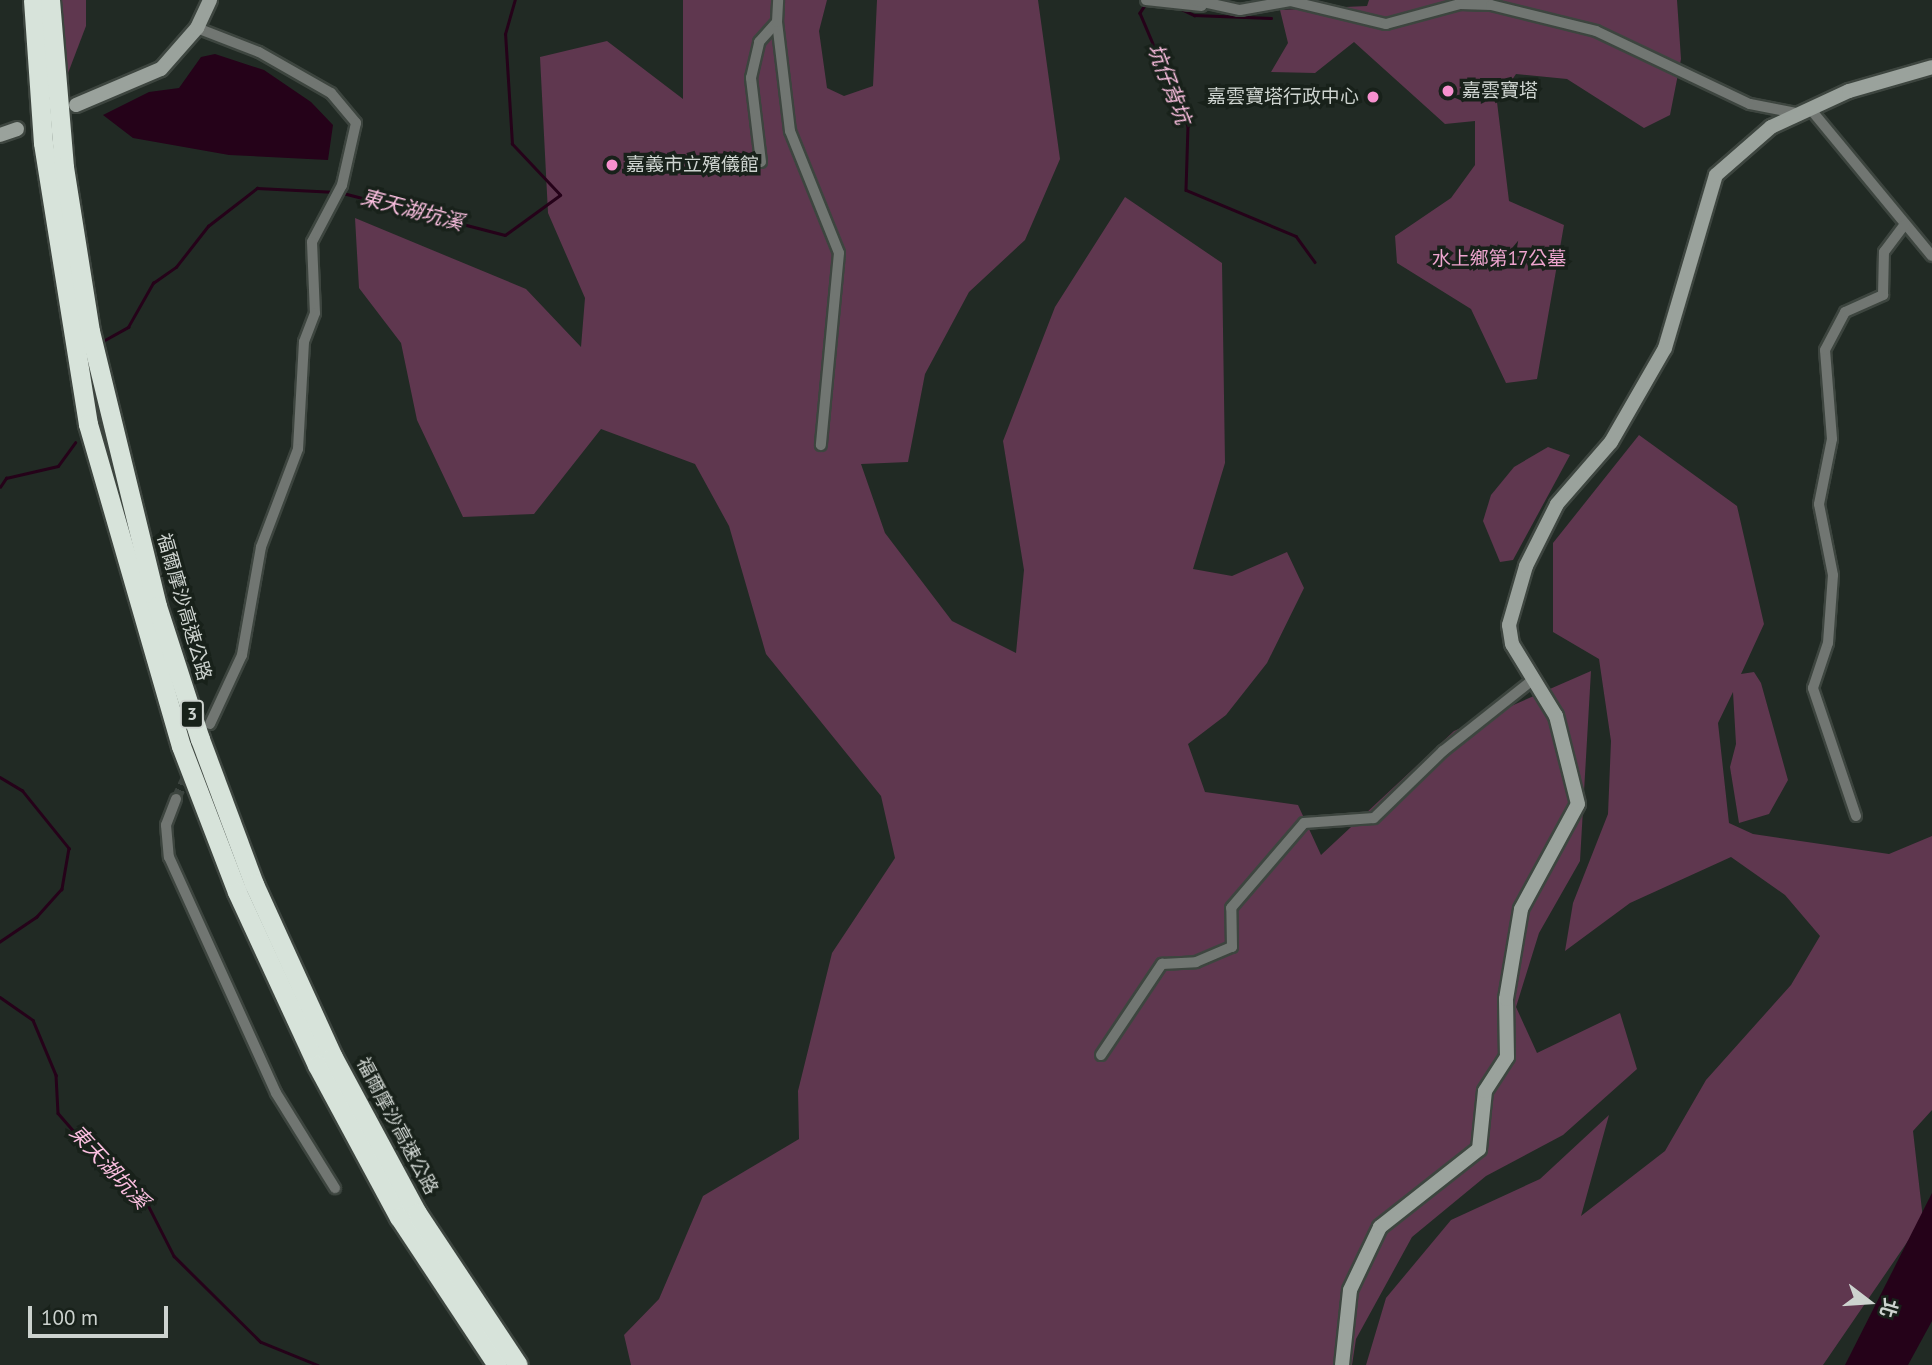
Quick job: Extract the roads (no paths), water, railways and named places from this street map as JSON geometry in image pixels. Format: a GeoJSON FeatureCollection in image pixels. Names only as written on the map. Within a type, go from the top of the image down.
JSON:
{"type":"FeatureCollection","features":[{"type":"Feature","properties":{"kind":"highway","name":"3"},"geometry":{"type":"LineString","coordinates":[[33,0],[54,229],[88,424],[181,746],[237,892],[317,1065],[399,1217],[497,1365]]}},
{"type":"Feature","properties":{"kind":"highway","name":"福爾摩沙高速公路"},"geometry":{"type":"LineString","coordinates":[[50,0],[64,167],[90,331],[157,606],[200,739],[254,884],[334,1057],[417,1213],[518,1365]]}},
{"type":"Feature","properties":{"kind":"street"},"geometry":{"type":"LineString","coordinates":[[76,105],[161,69],[197,28],[210,0]]}},
{"type":"Feature","properties":{"kind":"street"},"geometry":{"type":"LineString","coordinates":[[778,0],[777,22],[790,131],[839,253],[821,445]]}},
{"type":"Feature","properties":{"kind":"street"},"geometry":{"type":"LineString","coordinates":[[1146,0],[1212,7],[1290,1],[1386,24],[1460,4],[1491,5],[1596,32],[1750,104],[1808,113],[1932,256]]}},
{"type":"Feature","properties":{"kind":"street"},"geometry":{"type":"LineString","coordinates":[[1194,0],[1212,7]]}},
{"type":"Feature","properties":{"kind":"street"},"geometry":{"type":"LineString","coordinates":[[761,162],[751,78],[759,42],[777,22]]}},
{"type":"Feature","properties":{"kind":"street"},"geometry":{"type":"LineString","coordinates":[[197,28],[259,52],[331,93],[356,124],[342,185],[312,242],[315,313],[304,342],[298,449],[261,548],[242,655],[210,724]]}},
{"type":"Feature","properties":{"kind":"street"},"geometry":{"type":"LineString","coordinates":[[1342,1365],[1350,1290],[1380,1227],[1479,1149],[1485,1091],[1507,1057],[1506,999],[1521,909],[1574,818],[1570,755],[1556,716],[1530,682],[1509,625],[1526,566],[1556,504],[1611,442],[1665,348],[1716,175],[1771,127],[1808,113],[1849,91],[1932,67]]}},
{"type":"Feature","properties":{"kind":"street"},"geometry":{"type":"LineString","coordinates":[[0,135],[17,129]]}},
{"type":"Feature","properties":{"kind":"street"},"geometry":{"type":"LineString","coordinates":[[1856,816],[1813,688],[1828,643],[1833,575],[1819,504],[1832,439],[1825,350],[1845,312],[1883,295],[1884,252],[1904,225]]}},
{"type":"Feature","properties":{"kind":"street"},"geometry":{"type":"LineString","coordinates":[[1101,1055],[1162,964],[1196,962],[1232,947],[1231,908],[1304,822],[1374,818],[1443,751],[1530,682]]}},
{"type":"Feature","properties":{"kind":"street"},"geometry":{"type":"LineString","coordinates":[[176,799],[166,825],[169,857],[276,1093],[335,1188]]}},
{"type":"Feature","properties":{"kind":"waterway","name":"東天湖坑溪"},"geometry":{"type":"LineString","coordinates":[[343,193],[505,235],[560,195],[512,144],[505,34],[515,0]]}},
{"type":"Feature","properties":{"kind":"waterway","name":"坑仔背坑"},"geometry":{"type":"LineString","coordinates":[[1146,4],[1140,13],[1188,126],[1186,190],[1296,236],[1315,262]]}},
{"type":"Feature","properties":{"kind":"waterway","name":"坑仔背坑"},"geometry":{"type":"LineString","coordinates":[[1179,8],[1194,15],[1271,18]]}},
{"type":"Feature","properties":{"kind":"waterway","name":"東天湖坑溪"},"geometry":{"type":"LineString","coordinates":[[103,341],[128,327],[153,283],[176,267],[208,226],[257,188],[336,192]]}},
{"type":"Feature","properties":{"kind":"waterway","name":"東天湖坑溪"},"geometry":{"type":"LineString","coordinates":[[0,487],[6,478],[58,466],[75,443]]}},
{"type":"Feature","properties":{"kind":"waterway","name":"東天湖坑溪"},"geometry":{"type":"LineString","coordinates":[[0,777],[22,790],[69,848],[62,889],[37,917],[0,942]]}},
{"type":"Feature","properties":{"kind":"waterway","name":"東天湖坑溪"},"geometry":{"type":"LineString","coordinates":[[0,997],[33,1020],[56,1075],[58,1113],[106,1168],[145,1199],[174,1256],[261,1342],[318,1365]]}},
{"type":"Feature","properties":{"kind":"tunnel"},"geometry":{"type":"LineString","coordinates":[[176,799],[202,743]]}},
{"type":"Feature","properties":{"kind":"place","name":"嘉雲寶塔"},"geometry":{"type":"Point","coordinates":[1448,91]}},
{"type":"Feature","properties":{"kind":"place","name":"嘉雲寶塔行政中心"},"geometry":{"type":"Point","coordinates":[1373,97]}},
{"type":"Feature","properties":{"kind":"place","name":"嘉義市立殯儀館"},"geometry":{"type":"Point","coordinates":[612,165]}},
{"type":"Feature","properties":{"kind":"park label","name":"水上鄉第17公墓"},"geometry":{"type":"Point","coordinates":[1499,259]}}]}
